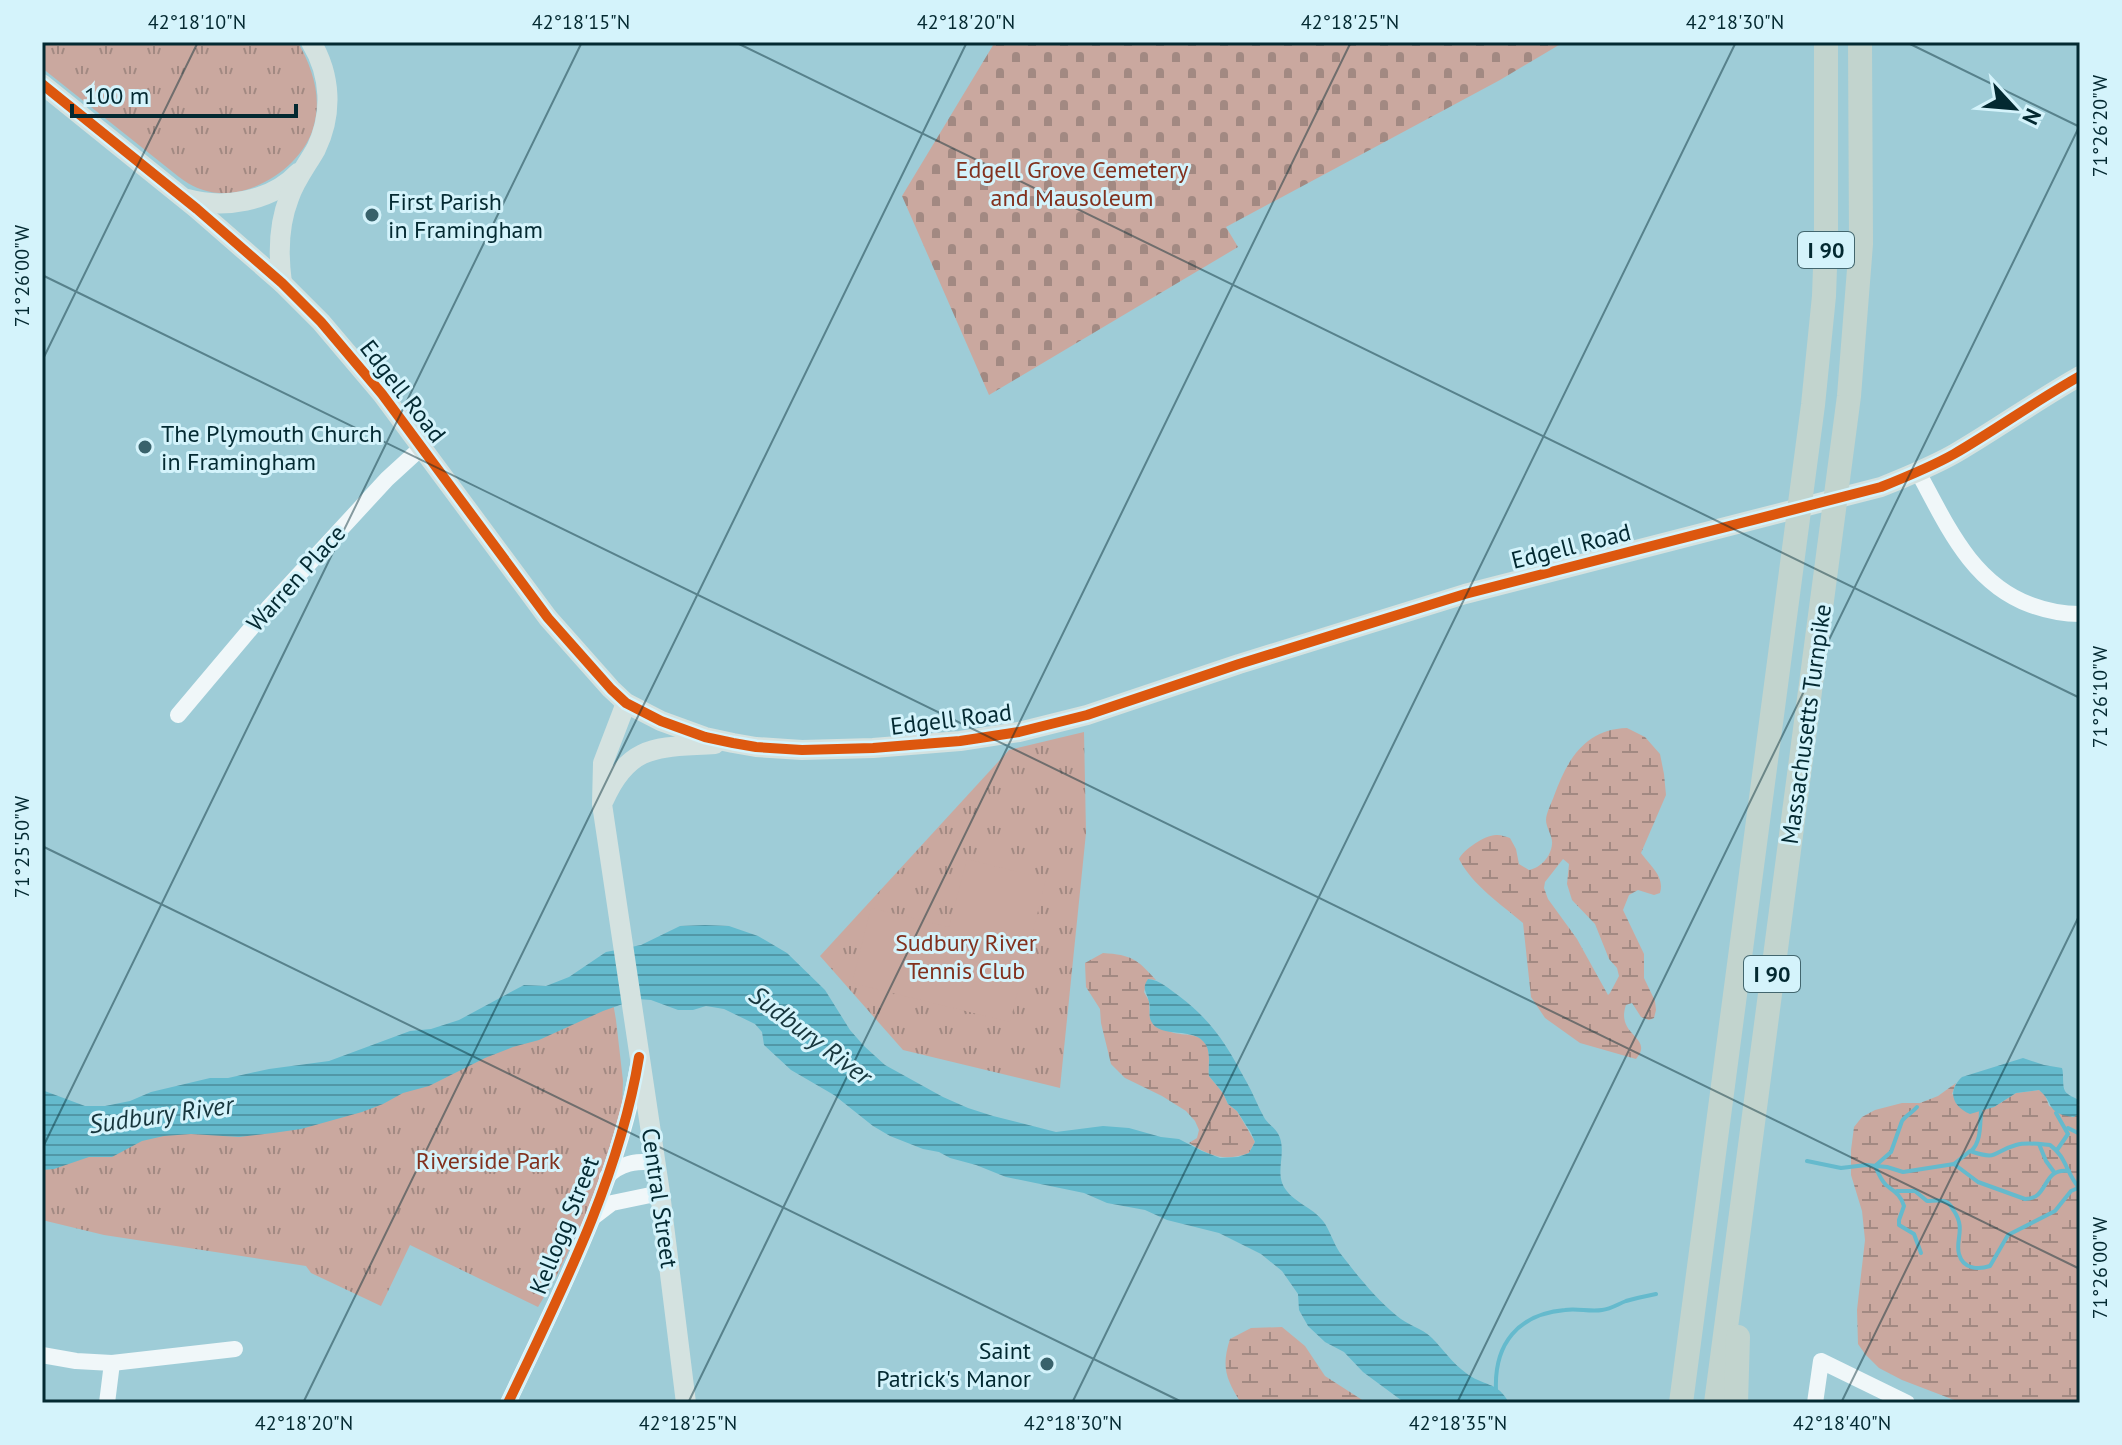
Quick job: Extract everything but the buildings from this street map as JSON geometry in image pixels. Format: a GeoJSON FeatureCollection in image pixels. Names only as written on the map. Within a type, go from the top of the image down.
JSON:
{"type":"FeatureCollection","features":[{"type":"Feature","properties":{"kind":"highway","name":"Massachusetts Turnpike"},"geometry":{"type":"LineString","coordinates":[[1681,1403],[1794,552],[1824,296],[1826,42]]}},
{"type":"Feature","properties":{"kind":"highway","name":"Massachusetts Turnpike"},"geometry":{"type":"LineString","coordinates":[[1716,1403],[1853,354],[1861,244],[1860,42]]}},
{"type":"Feature","properties":{"kind":"highway"},"geometry":{"type":"LineString","coordinates":[[1736,1403],[1754,1105]]}},
{"type":"Feature","properties":{"kind":"main road"},"geometry":{"type":"LineString","coordinates":[[282,283],[279,256],[281,224],[290,194],[321,136],[328,107],[326,78],[311,42]]}},
{"type":"Feature","properties":{"kind":"main road","name":"Edgell Road"},"geometry":{"type":"LineString","coordinates":[[42,84],[282,283],[342,345],[422,447],[548,618],[626,703],[681,729],[756,747],[802,750],[873,748],[960,741],[1087,715],[1465,594],[1860,494],[1953,455],[2080,376]]}},
{"type":"Feature","properties":{"kind":"main road"},"geometry":{"type":"LineString","coordinates":[[183,198],[225,204],[253,198],[281,186],[306,164]]}},
{"type":"Feature","properties":{"kind":"main road","name":"Central Street"},"geometry":{"type":"LineString","coordinates":[[626,703],[603,763],[602,804],[660,1193],[686,1403]]}},
{"type":"Feature","properties":{"kind":"main road"},"geometry":{"type":"LineString","coordinates":[[602,804],[625,766],[644,752],[671,746],[733,743]]}},
{"type":"Feature","properties":{"kind":"street","name":"Warren Place"},"geometry":{"type":"LineString","coordinates":[[178,715],[269,607],[387,479],[422,447]]}},
{"type":"Feature","properties":{"kind":"street"},"geometry":{"type":"LineString","coordinates":[[1918,472],[1954,539],[1980,573],[2015,599],[2055,612],[2080,614]]}},
{"type":"Feature","properties":{"kind":"street","name":"Kellogg Street"},"geometry":{"type":"LineString","coordinates":[[508,1403],[593,1217],[625,1124],[639,1057]]}},
{"type":"Feature","properties":{"kind":"street","name":"Kellogg Street"},"geometry":{"type":"LineString","coordinates":[[607,1177],[629,1163],[655,1162]]}},
{"type":"Feature","properties":{"kind":"street","name":"Kellogg Street"},"geometry":{"type":"LineString","coordinates":[[593,1217],[612,1203],[660,1193]]}},
{"type":"Feature","properties":{"kind":"street"},"geometry":{"type":"LineString","coordinates":[[42,1355],[112,1363],[235,1349]]}},
{"type":"Feature","properties":{"kind":"street"},"geometry":{"type":"LineString","coordinates":[[1815,1403],[1821,1361],[1907,1403]]}},
{"type":"Feature","properties":{"kind":"street"},"geometry":{"type":"LineString","coordinates":[[107,1403],[112,1363]]}},
{"type":"Feature","properties":{"kind":"green space"},"geometry":{"type":"Polygon","coordinates":[[[42,42],[298,42],[308,62],[316,92],[314,125],[301,152],[263,183],[234,192],[202,190],[179,177],[42,68],[42,42]]]}},
{"type":"Feature","properties":{"kind":"green space","name":"Edgell Grove Cemetery and Mausoleum"},"geometry":{"type":"Polygon","coordinates":[[[995,42],[1564,42],[1500,80],[1226,227],[1238,247],[989,395],[902,196],[995,42]]]}},
{"type":"Feature","properties":{"kind":"green space"},"geometry":{"type":"Polygon","coordinates":[[[1627,728],[1645,737],[1660,754],[1666,795],[1641,853],[1659,876],[1660,893],[1654,895],[1638,890],[1629,895],[1623,910],[1644,954],[1644,978],[1656,1010],[1654,1018],[1649,1020],[1641,1017],[1632,1003],[1626,1005],[1626,1023],[1641,1046],[1636,1059],[1580,1043],[1545,1018],[1531,997],[1523,923],[1480,886],[1459,859],[1475,843],[1499,835],[1510,838],[1519,864],[1529,870],[1541,864],[1550,853],[1552,844],[1546,823],[1547,814],[1565,770],[1589,740],[1612,730],[1627,728]],[[1563,859],[1545,882],[1544,888],[1608,995],[1619,976],[1617,968],[1609,959],[1595,924],[1572,900],[1567,884],[1569,864],[1563,859]]]}},
{"type":"Feature","properties":{"kind":"green space","name":"Sudbury River Tennis Club"},"geometry":{"type":"Polygon","coordinates":[[[1084,732],[1086,833],[1060,1088],[903,1050],[820,956],[1009,750],[1084,732]]]}},
{"type":"Feature","properties":{"kind":"green space"},"geometry":{"type":"Polygon","coordinates":[[[967,859],[1046,879],[1010,1022],[852,983],[871,908],[949,927],[967,859]]]}},
{"type":"Feature","properties":{"kind":"green space"},"geometry":{"type":"Polygon","coordinates":[[[1103,953],[1133,959],[1156,980],[1148,979],[1144,992],[1149,1001],[1150,1019],[1168,1031],[1194,1036],[1205,1044],[1209,1052],[1209,1076],[1228,1104],[1237,1111],[1255,1142],[1249,1153],[1218,1156],[1189,1143],[1197,1138],[1199,1130],[1186,1111],[1125,1078],[1111,1064],[1100,1009],[1086,987],[1085,963],[1103,953]]]}},
{"type":"Feature","properties":{"kind":"green space","name":"Riverside Park"},"geometry":{"type":"Polygon","coordinates":[[[605,956],[623,1081],[622,1109],[599,1188],[538,1307],[410,1245],[381,1306],[311,1273],[306,1266],[104,1235],[42,1220],[42,1105],[76,1112],[450,1055],[605,956]]]}},
{"type":"Feature","properties":{"kind":"green space"},"geometry":{"type":"Polygon","coordinates":[[[1956,1083],[1952,1094],[1994,1107],[2016,1093],[2039,1090],[2045,1095],[2049,1106],[2073,1117],[2080,1113],[2080,1403],[1962,1403],[1879,1368],[1858,1344],[1857,1310],[1865,1240],[1862,1211],[1851,1175],[1854,1127],[1862,1117],[1875,1110],[1902,1103],[1920,1103],[1938,1096],[1956,1083]]]}},
{"type":"Feature","properties":{"kind":"green space"},"geometry":{"type":"Polygon","coordinates":[[[1282,1327],[1305,1346],[1325,1376],[1367,1403],[1241,1403],[1226,1372],[1230,1339],[1251,1328],[1282,1327]]]}},
{"type":"Feature","properties":{"kind":"water","name":"Sudbury River"},"geometry":{"type":"Polygon","coordinates":[[[680,926],[729,926],[758,936],[787,953],[825,990],[850,1030],[885,1065],[968,1108],[1056,1132],[1103,1126],[1129,1128],[1179,1139],[1220,1158],[1249,1153],[1255,1142],[1237,1111],[1228,1104],[1209,1076],[1206,1045],[1194,1035],[1162,1030],[1151,1021],[1145,985],[1148,979],[1160,983],[1201,1015],[1232,1056],[1265,1119],[1280,1138],[1281,1178],[1290,1194],[1323,1221],[1340,1253],[1389,1309],[1428,1335],[1461,1369],[1495,1387],[1509,1403],[1405,1403],[1308,1326],[1299,1310],[1298,1294],[1282,1271],[1261,1254],[1219,1233],[1167,1220],[1145,1210],[1107,1203],[1084,1193],[1006,1177],[890,1136],[834,1095],[791,1070],[764,1045],[762,1032],[755,1024],[724,1009],[706,1006],[678,1010],[651,1000],[637,999],[539,1040],[485,1058],[429,1086],[403,1093],[362,1112],[301,1129],[273,1133],[239,1137],[164,1136],[142,1141],[112,1157],[89,1157],[42,1170],[42,1090],[85,1106],[105,1106],[210,1078],[228,1078],[329,1061],[410,1031],[431,1029],[459,1020],[524,985],[546,986],[569,977],[606,952],[641,945],[680,926]]]}},
{"type":"Feature","properties":{"kind":"water"},"geometry":{"type":"Polygon","coordinates":[[[2023,1058],[2062,1068],[2064,1089],[2080,1101],[2080,1113],[2074,1117],[2054,1111],[2039,1090],[2016,1093],[1994,1107],[1970,1114],[1959,1107],[1953,1093],[1962,1077],[2023,1058]]]}},
{"type":"Feature","properties":{"kind":"waterway"},"geometry":{"type":"LineString","coordinates":[[1917,1107],[1902,1121],[1891,1152],[1875,1166],[1884,1183],[1901,1199],[1904,1206],[1899,1225],[1914,1234],[1921,1253]]}},
{"type":"Feature","properties":{"kind":"waterway"},"geometry":{"type":"LineString","coordinates":[[1971,1151],[1978,1139],[1981,1112]]}},
{"type":"Feature","properties":{"kind":"waterway"},"geometry":{"type":"LineString","coordinates":[[2056,1113],[2068,1134],[2057,1150]]}},
{"type":"Feature","properties":{"kind":"waterway"},"geometry":{"type":"LineString","coordinates":[[2068,1128],[2080,1134]]}},
{"type":"Feature","properties":{"kind":"waterway"},"geometry":{"type":"LineString","coordinates":[[1807,1161],[1841,1168],[1866,1165],[1887,1167],[1903,1172],[1954,1164],[1970,1151],[1991,1155],[2020,1144],[2050,1145],[2060,1155],[2080,1189]]}},
{"type":"Feature","properties":{"kind":"waterway"},"geometry":{"type":"LineString","coordinates":[[2039,1144],[2054,1172]]}},
{"type":"Feature","properties":{"kind":"waterway"},"geometry":{"type":"LineString","coordinates":[[1954,1164],[1978,1182],[2025,1199],[2038,1194],[2054,1174],[2069,1171]]}},
{"type":"Feature","properties":{"kind":"waterway"},"geometry":{"type":"LineString","coordinates":[[1897,1191],[1915,1191],[1927,1201],[1949,1203],[1959,1223],[1958,1249],[1961,1259],[1967,1265],[1981,1268],[1990,1266],[2008,1235],[2055,1211],[2071,1191],[2078,1188]]}},
{"type":"Feature","properties":{"kind":"waterway"},"geometry":{"type":"LineString","coordinates":[[1496,1390],[1499,1359],[1512,1334],[1522,1325],[1548,1313],[1605,1309],[1656,1294]]}},
{"type":"Feature","properties":{"kind":"cycle path"},"geometry":{"type":"LineString","coordinates":[[42,84],[197,209],[282,283],[321,322],[382,394],[548,618],[626,703],[661,721],[705,737],[756,747],[802,750],[873,748],[960,741],[1019,732],[1087,715],[1465,594],[1881,487],[1954,454],[2080,376]]}},
{"type":"Feature","properties":{"kind":"cycle path"},"geometry":{"type":"LineString","coordinates":[[508,1403],[603,1191],[618,1147],[639,1057]]}},
{"type":"Feature","properties":{"kind":"place","name":"First Parish in Framingham"},"geometry":{"type":"Point","coordinates":[372,215]}},
{"type":"Feature","properties":{"kind":"place","name":"The Plymouth Church in Framingham"},"geometry":{"type":"Point","coordinates":[145,447]}},
{"type":"Feature","properties":{"kind":"place","name":"Saint Patrick's Manor"},"geometry":{"type":"Point","coordinates":[1047,1364]}}]}
